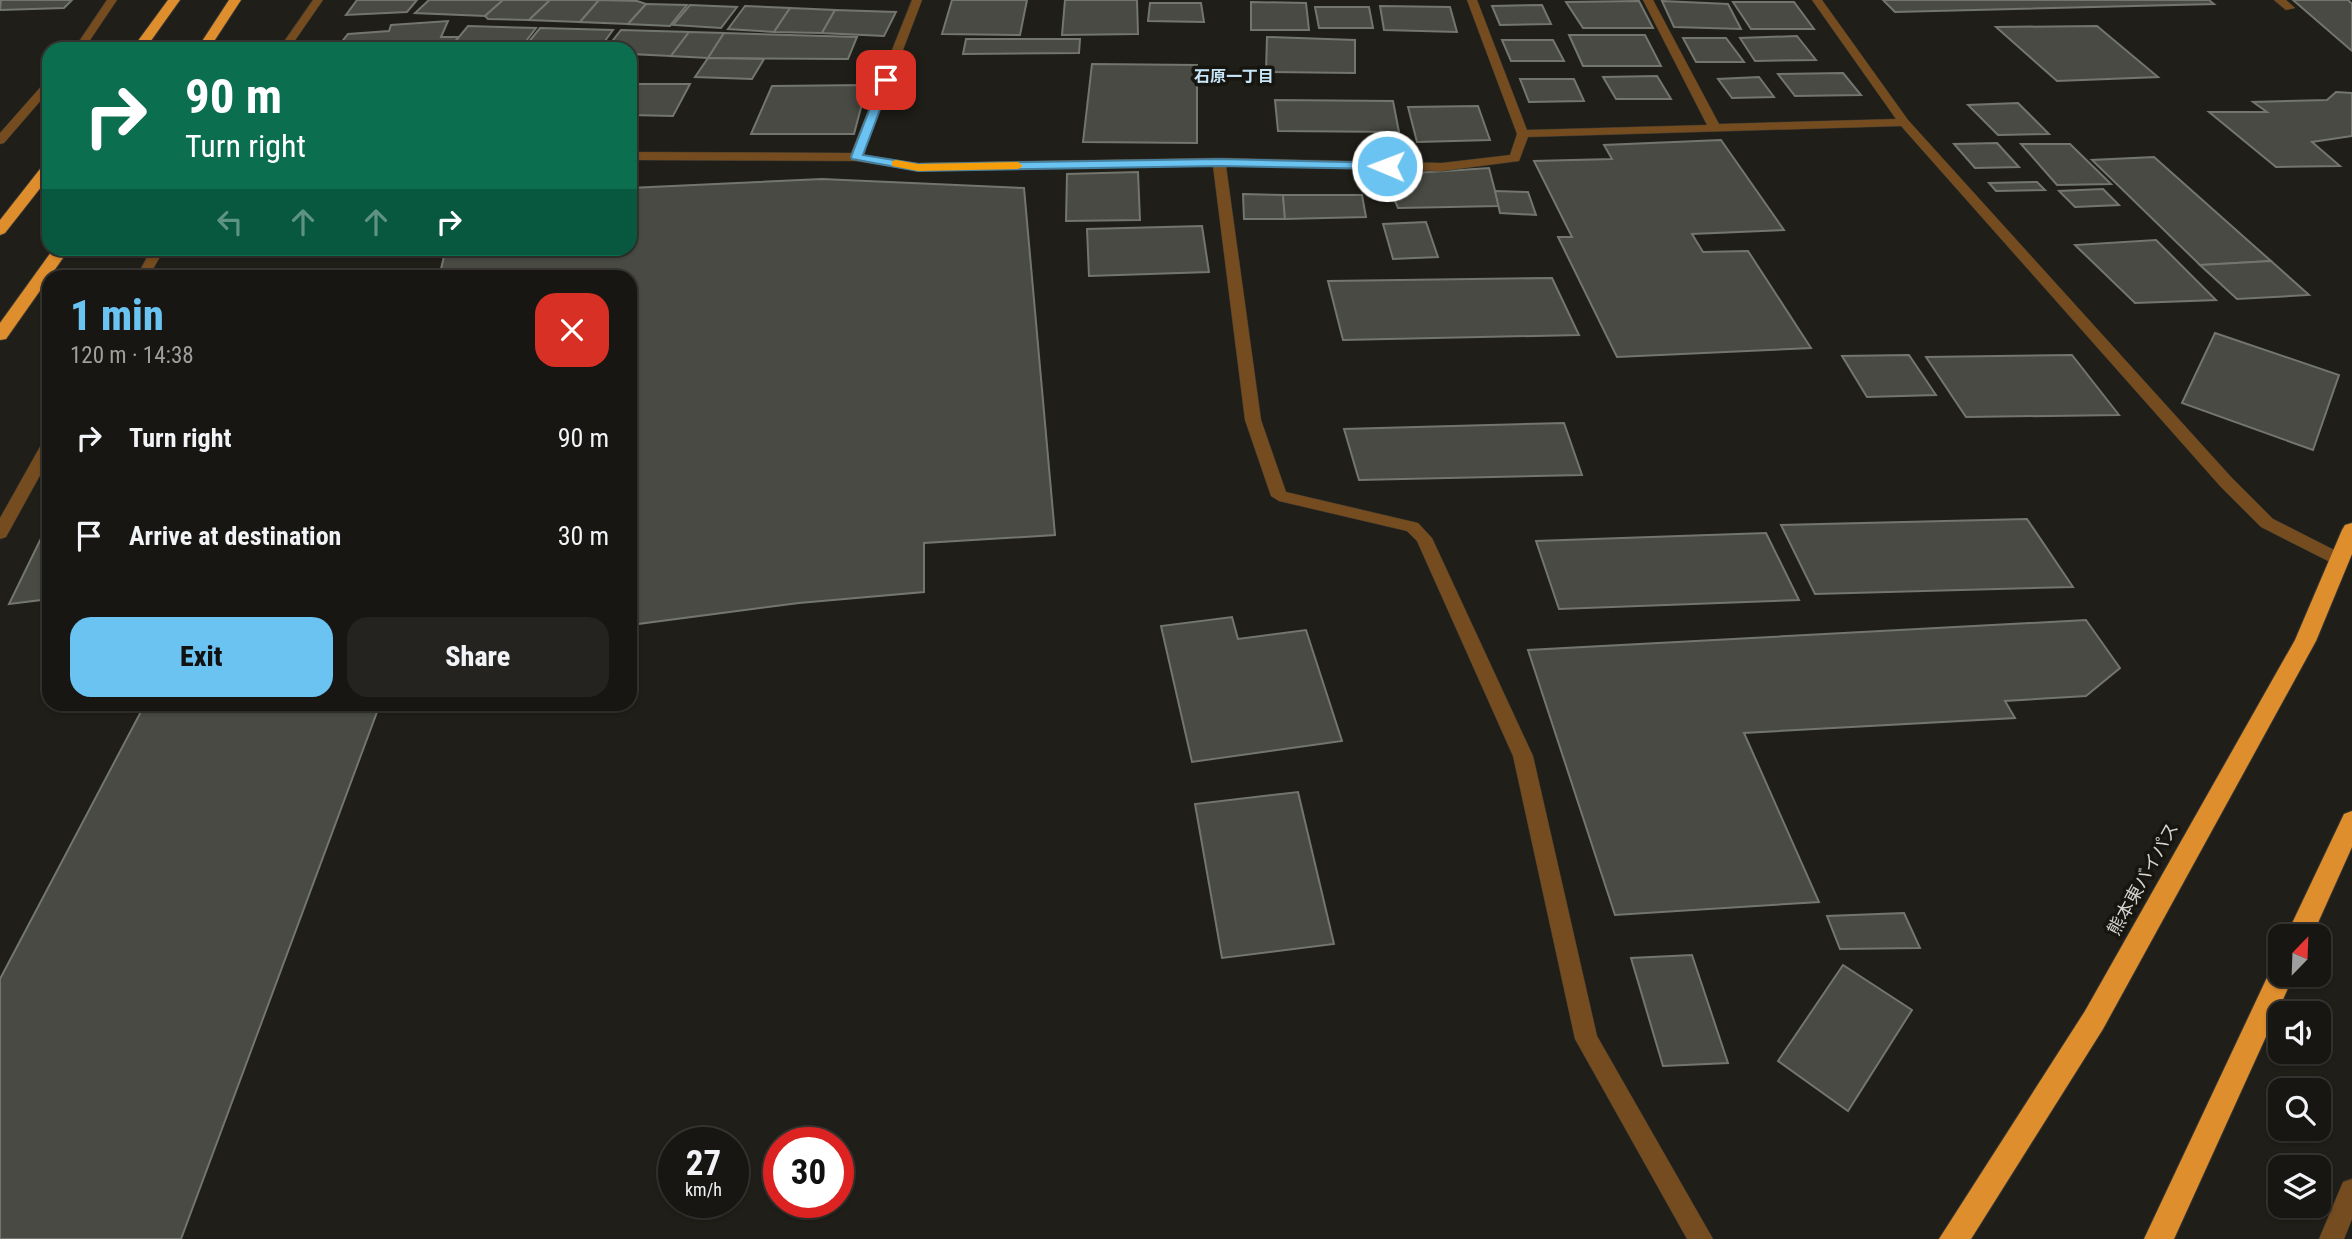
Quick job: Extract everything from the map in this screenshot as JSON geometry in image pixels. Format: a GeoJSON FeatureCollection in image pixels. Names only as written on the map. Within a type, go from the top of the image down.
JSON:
{"type":"FeatureCollection","features":[{"type":"Feature","properties":{"kind":"highway"},"geometry":{"type":"LineString","coordinates":[[143,42],[174,0]]}},
{"type":"Feature","properties":{"kind":"highway"},"geometry":{"type":"LineString","coordinates":[[208,42],[235,0]]}},
{"type":"Feature","properties":{"kind":"highway"},"geometry":{"type":"LineString","coordinates":[[0,230],[42,176]]}},
{"type":"Feature","properties":{"kind":"highway"},"geometry":{"type":"LineString","coordinates":[[0,335],[42,276]]}},
{"type":"Feature","properties":{"kind":"highway","name":"熊本東バイパス"},"geometry":{"type":"LineString","coordinates":[[1954,1239],[2094,1020],[2305,641],[2352,530]]}},
{"type":"Feature","properties":{"kind":"highway"},"geometry":{"type":"LineString","coordinates":[[2305,924],[2352,821]]}},
{"type":"Feature","properties":{"kind":"highway"},"geometry":{"type":"LineString","coordinates":[[2159,1239],[2275,987]]}},
{"type":"Feature","properties":{"kind":"street"},"geometry":{"type":"LineString","coordinates":[[84,42],[112,0]]}},
{"type":"Feature","properties":{"kind":"street"},"geometry":{"type":"LineString","coordinates":[[289,42],[318,0]]}},
{"type":"Feature","properties":{"kind":"street"},"geometry":{"type":"LineString","coordinates":[[856,157],[917,0]]}},
{"type":"Feature","properties":{"kind":"street"},"geometry":{"type":"LineString","coordinates":[[637,156],[856,157],[918,167],[1219,162],[1442,167],[1515,158],[1523,134],[1472,0]]}},
{"type":"Feature","properties":{"kind":"street"},"geometry":{"type":"LineString","coordinates":[[1648,0],[1715,128]]}},
{"type":"Feature","properties":{"kind":"street"},"geometry":{"type":"LineString","coordinates":[[1817,0],[1904,122],[2226,482],[2267,523],[2340,560]]}},
{"type":"Feature","properties":{"kind":"street"},"geometry":{"type":"LineString","coordinates":[[2278,0],[2290,8]]}},
{"type":"Feature","properties":{"kind":"street"},"geometry":{"type":"LineString","coordinates":[[0,140],[42,92]]}},
{"type":"Feature","properties":{"kind":"street"},"geometry":{"type":"LineString","coordinates":[[1523,134],[1904,122]]}},
{"type":"Feature","properties":{"kind":"street"},"geometry":{"type":"LineString","coordinates":[[1219,162],[1253,420],[1279,496],[1412,527],[1424,538],[1523,756],[1586,1039],[1701,1239]]}},
{"type":"Feature","properties":{"kind":"street"},"geometry":{"type":"LineString","coordinates":[[0,533],[42,458]]}},
{"type":"Feature","properties":{"kind":"street"},"geometry":{"type":"LineString","coordinates":[[2332,1239],[2352,1191]]}},
{"type":"Feature","properties":{"kind":"building"},"geometry":{"type":"Polygon","coordinates":[[[1,0],[72,0],[64,8],[0,10],[1,0]]]}},
{"type":"Feature","properties":{"kind":"building"},"geometry":{"type":"Polygon","coordinates":[[[357,0],[417,0],[407,12],[346,15],[357,0]]]}},
{"type":"Feature","properties":{"kind":"building"},"geometry":{"type":"Polygon","coordinates":[[[429,0],[503,0],[485,16],[415,13],[429,0]]]}},
{"type":"Feature","properties":{"kind":"building"},"geometry":{"type":"Polygon","coordinates":[[[503,0],[550,0],[529,20],[488,19],[485,16],[503,0]]]}},
{"type":"Feature","properties":{"kind":"building"},"geometry":{"type":"Polygon","coordinates":[[[550,0],[599,0],[580,22],[529,20],[550,0]]]}},
{"type":"Feature","properties":{"kind":"building"},"geometry":{"type":"Polygon","coordinates":[[[599,0],[637,1],[646,4],[628,24],[580,22],[599,0]]]}},
{"type":"Feature","properties":{"kind":"building"},"geometry":{"type":"Polygon","coordinates":[[[952,0],[1027,0],[1020,35],[942,34],[952,0]]]}},
{"type":"Feature","properties":{"kind":"building"},"geometry":{"type":"Polygon","coordinates":[[[1065,0],[1137,0],[1138,34],[1062,35],[1065,0]]]}},
{"type":"Feature","properties":{"kind":"building"},"geometry":{"type":"Polygon","coordinates":[[[1883,0],[2209,0],[2214,4],[1895,12],[1883,0]]]}},
{"type":"Feature","properties":{"kind":"building"},"geometry":{"type":"Polygon","coordinates":[[[2293,0],[2348,0],[2352,4],[2352,51],[2293,0]]]}},
{"type":"Feature","properties":{"kind":"building"},"geometry":{"type":"Polygon","coordinates":[[[1639,1],[1653,28],[1583,28],[1566,2],[1639,1]]]}},
{"type":"Feature","properties":{"kind":"building"},"geometry":{"type":"Polygon","coordinates":[[[1662,1],[1728,4],[1741,29],[1674,27],[1662,1]]]}},
{"type":"Feature","properties":{"kind":"building"},"geometry":{"type":"Polygon","coordinates":[[[1251,2],[1306,3],[1309,30],[1251,30],[1251,2]]]}},
{"type":"Feature","properties":{"kind":"building"},"geometry":{"type":"Polygon","coordinates":[[[1733,2],[1794,2],[1814,29],[1751,29],[1733,2]]]}},
{"type":"Feature","properties":{"kind":"building"},"geometry":{"type":"Polygon","coordinates":[[[1150,3],[1201,3],[1204,22],[1148,21],[1150,3]]]}},
{"type":"Feature","properties":{"kind":"building"},"geometry":{"type":"Polygon","coordinates":[[[646,4],[687,5],[670,26],[628,24],[646,4]]]}},
{"type":"Feature","properties":{"kind":"building"},"geometry":{"type":"Polygon","coordinates":[[[690,5],[737,7],[721,28],[673,25],[690,5]]]}},
{"type":"Feature","properties":{"kind":"building"},"geometry":{"type":"Polygon","coordinates":[[[1542,5],[1551,24],[1500,25],[1492,6],[1542,5]]]}},
{"type":"Feature","properties":{"kind":"building"},"geometry":{"type":"Polygon","coordinates":[[[745,6],[790,8],[774,32],[728,29],[745,6]]]}},
{"type":"Feature","properties":{"kind":"building"},"geometry":{"type":"Polygon","coordinates":[[[1380,6],[1450,7],[1457,32],[1384,30],[1380,6]]]}},
{"type":"Feature","properties":{"kind":"building"},"geometry":{"type":"Polygon","coordinates":[[[1315,7],[1369,7],[1373,28],[1319,28],[1315,7]]]}},
{"type":"Feature","properties":{"kind":"building"},"geometry":{"type":"Polygon","coordinates":[[[790,8],[835,10],[822,33],[774,32],[790,8]]]}},
{"type":"Feature","properties":{"kind":"building"},"geometry":{"type":"Polygon","coordinates":[[[835,10],[896,12],[884,36],[822,33],[835,10]]]}},
{"type":"Feature","properties":{"kind":"building"},"geometry":{"type":"Polygon","coordinates":[[[448,21],[441,37],[459,37],[455,42],[342,42],[348,34],[389,31],[391,25],[448,21]]]}},
{"type":"Feature","properties":{"kind":"building"},"geometry":{"type":"Polygon","coordinates":[[[468,26],[536,28],[525,42],[455,42],[468,26]]]}},
{"type":"Feature","properties":{"kind":"building"},"geometry":{"type":"Polygon","coordinates":[[[2097,26],[2158,77],[2057,81],[1996,27],[2097,26]]]}},
{"type":"Feature","properties":{"kind":"building"},"geometry":{"type":"Polygon","coordinates":[[[540,28],[613,30],[604,42],[529,42],[540,28]]]}},
{"type":"Feature","properties":{"kind":"building"},"geometry":{"type":"Polygon","coordinates":[[[621,30],[689,32],[671,56],[637,54],[637,42],[612,42],[621,30]]]}},
{"type":"Feature","properties":{"kind":"building"},"geometry":{"type":"Polygon","coordinates":[[[689,32],[724,33],[708,58],[671,56],[689,32]]]}},
{"type":"Feature","properties":{"kind":"building"},"geometry":{"type":"Polygon","coordinates":[[[724,33],[857,37],[848,59],[708,58],[724,33]]]}},
{"type":"Feature","properties":{"kind":"building"},"geometry":{"type":"Polygon","coordinates":[[[1569,35],[1645,35],[1661,66],[1583,66],[1569,35]]]}},
{"type":"Feature","properties":{"kind":"building"},"geometry":{"type":"Polygon","coordinates":[[[1797,36],[1816,60],[1755,61],[1740,38],[1797,36]]]}},
{"type":"Feature","properties":{"kind":"building"},"geometry":{"type":"Polygon","coordinates":[[[1267,37],[1355,40],[1355,73],[1266,72],[1267,37]]]}},
{"type":"Feature","properties":{"kind":"building"},"geometry":{"type":"Polygon","coordinates":[[[1683,38],[1726,38],[1744,62],[1696,62],[1683,38]]]}},
{"type":"Feature","properties":{"kind":"building"},"geometry":{"type":"Polygon","coordinates":[[[966,39],[1080,39],[1079,53],[963,54],[966,39]]]}},
{"type":"Feature","properties":{"kind":"building"},"geometry":{"type":"Polygon","coordinates":[[[1502,40],[1553,40],[1564,61],[1511,61],[1502,40]]]}},
{"type":"Feature","properties":{"kind":"building"},"geometry":{"type":"Polygon","coordinates":[[[708,58],[764,59],[752,79],[695,77],[708,58]]]}},
{"type":"Feature","properties":{"kind":"building"},"geometry":{"type":"Polygon","coordinates":[[[1092,64],[1197,65],[1197,143],[1083,142],[1092,64]]]}},
{"type":"Feature","properties":{"kind":"building"},"geometry":{"type":"Polygon","coordinates":[[[1843,73],[1861,95],[1795,96],[1778,74],[1843,73]]]}},
{"type":"Feature","properties":{"kind":"building"},"geometry":{"type":"Polygon","coordinates":[[[1657,76],[1671,99],[1616,99],[1603,77],[1657,76]]]}},
{"type":"Feature","properties":{"kind":"building"},"geometry":{"type":"Polygon","coordinates":[[[1759,77],[1774,97],[1732,98],[1718,79],[1759,77]]]}},
{"type":"Feature","properties":{"kind":"building"},"geometry":{"type":"Polygon","coordinates":[[[1520,79],[1574,79],[1584,101],[1529,102],[1520,79]]]}},
{"type":"Feature","properties":{"kind":"building"},"geometry":{"type":"Polygon","coordinates":[[[637,84],[690,84],[673,116],[637,115],[637,84]]]}},
{"type":"Feature","properties":{"kind":"building"},"geometry":{"type":"Polygon","coordinates":[[[867,85],[854,134],[751,134],[772,86],[867,85]]]}},
{"type":"Feature","properties":{"kind":"building"},"geometry":{"type":"Polygon","coordinates":[[[2336,92],[2352,93],[2352,136],[2312,142],[2340,166],[2276,167],[2209,112],[2267,112],[2253,102],[2327,100],[2336,92]]]}},
{"type":"Feature","properties":{"kind":"building"},"geometry":{"type":"Polygon","coordinates":[[[1275,100],[1393,101],[1399,132],[1278,131],[1275,100]]]}},
{"type":"Feature","properties":{"kind":"building"},"geometry":{"type":"Polygon","coordinates":[[[2018,103],[2049,134],[1998,135],[1968,105],[2018,103]]]}},
{"type":"Feature","properties":{"kind":"building"},"geometry":{"type":"Polygon","coordinates":[[[1478,106],[1490,140],[1417,142],[1408,107],[1478,106]]]}},
{"type":"Feature","properties":{"kind":"building"},"geometry":{"type":"Polygon","coordinates":[[[1721,140],[1784,230],[1692,234],[1703,252],[1748,251],[1811,348],[1617,357],[1558,237],[1572,237],[1534,161],[1612,159],[1604,145],[1721,140]]]}},
{"type":"Feature","properties":{"kind":"building"},"geometry":{"type":"Polygon","coordinates":[[[1997,143],[2019,167],[1975,168],[1954,144],[1997,143]]]}},
{"type":"Feature","properties":{"kind":"building"},"geometry":{"type":"Polygon","coordinates":[[[2021,144],[2070,144],[2111,184],[2057,185],[2021,144]]]}},
{"type":"Feature","properties":{"kind":"building"},"geometry":{"type":"Polygon","coordinates":[[[2154,157],[2271,261],[2200,265],[2092,160],[2154,157]]]}},
{"type":"Feature","properties":{"kind":"building"},"geometry":{"type":"Polygon","coordinates":[[[1489,168],[1499,206],[1398,208],[1384,175],[1489,168]]]}},
{"type":"Feature","properties":{"kind":"building"},"geometry":{"type":"Polygon","coordinates":[[[1138,172],[1140,220],[1066,221],[1067,174],[1138,172]]]}},
{"type":"Feature","properties":{"kind":"building"},"geometry":{"type":"Polygon","coordinates":[[[822,179],[1024,188],[1055,535],[924,543],[924,592],[799,603],[637,624],[637,270],[424,270],[441,269],[444,256],[637,256],[637,188],[822,179]]]}},
{"type":"Feature","properties":{"kind":"building"},"geometry":{"type":"Polygon","coordinates":[[[2037,182],[2045,190],[1996,191],[1989,183],[2037,182]]]}},
{"type":"Feature","properties":{"kind":"building"},"geometry":{"type":"Polygon","coordinates":[[[2103,189],[2119,205],[2075,207],[2059,191],[2103,189]]]}},
{"type":"Feature","properties":{"kind":"building"},"geometry":{"type":"Polygon","coordinates":[[[1495,191],[1528,192],[1536,215],[1500,213],[1495,191]]]}},
{"type":"Feature","properties":{"kind":"building"},"geometry":{"type":"Polygon","coordinates":[[[1243,194],[1283,195],[1285,219],[1244,219],[1243,194]]]}},
{"type":"Feature","properties":{"kind":"building"},"geometry":{"type":"Polygon","coordinates":[[[1283,195],[1362,195],[1366,217],[1285,219],[1283,195]]]}},
{"type":"Feature","properties":{"kind":"building"},"geometry":{"type":"Polygon","coordinates":[[[1426,222],[1438,257],[1393,259],[1383,224],[1426,222]]]}},
{"type":"Feature","properties":{"kind":"building"},"geometry":{"type":"Polygon","coordinates":[[[1202,226],[1209,272],[1089,276],[1087,229],[1202,226]]]}},
{"type":"Feature","properties":{"kind":"building"},"geometry":{"type":"Polygon","coordinates":[[[2156,240],[2216,300],[2135,303],[2075,245],[2156,240]]]}},
{"type":"Feature","properties":{"kind":"building"},"geometry":{"type":"Polygon","coordinates":[[[2271,261],[2309,295],[2237,299],[2200,265],[2271,261]]]}},
{"type":"Feature","properties":{"kind":"building"},"geometry":{"type":"Polygon","coordinates":[[[1552,278],[1579,335],[1343,340],[1328,281],[1552,278]]]}},
{"type":"Feature","properties":{"kind":"building"},"geometry":{"type":"Polygon","coordinates":[[[2215,333],[2339,375],[2313,450],[2182,403],[2215,333]]]}},
{"type":"Feature","properties":{"kind":"building"},"geometry":{"type":"Polygon","coordinates":[[[1909,355],[1936,395],[1867,397],[1842,356],[1909,355]]]}},
{"type":"Feature","properties":{"kind":"building"},"geometry":{"type":"Polygon","coordinates":[[[2072,355],[2119,415],[1966,417],[1926,357],[2072,355]]]}},
{"type":"Feature","properties":{"kind":"building"},"geometry":{"type":"Polygon","coordinates":[[[1564,423],[1582,475],[1359,480],[1344,429],[1564,423]]]}},
{"type":"Feature","properties":{"kind":"building"},"geometry":{"type":"Polygon","coordinates":[[[2027,519],[2073,587],[1815,594],[1781,525],[2027,519]]]}},
{"type":"Feature","properties":{"kind":"building"},"geometry":{"type":"Polygon","coordinates":[[[1766,533],[1799,600],[1559,609],[1536,541],[1766,533]]]}},
{"type":"Feature","properties":{"kind":"building"},"geometry":{"type":"Polygon","coordinates":[[[42,536],[42,600],[9,604],[42,536]]]}},
{"type":"Feature","properties":{"kind":"building"},"geometry":{"type":"Polygon","coordinates":[[[1232,617],[1238,639],[1306,630],[1342,741],[1192,762],[1161,626],[1232,617]]]}},
{"type":"Feature","properties":{"kind":"building"},"geometry":{"type":"Polygon","coordinates":[[[2086,620],[2120,668],[2086,696],[2005,701],[2015,718],[1744,733],[1819,902],[1615,915],[1528,650],[2086,620]]]}},
{"type":"Feature","properties":{"kind":"building"},"geometry":{"type":"Polygon","coordinates":[[[141,711],[377,711],[181,1239],[0,1239],[0,979],[141,711]]]}},
{"type":"Feature","properties":{"kind":"building"},"geometry":{"type":"Polygon","coordinates":[[[1298,792],[1334,944],[1222,958],[1195,804],[1298,792]]]}},
{"type":"Feature","properties":{"kind":"building"},"geometry":{"type":"Polygon","coordinates":[[[1904,913],[1920,948],[1840,949],[1827,916],[1904,913]]]}},
{"type":"Feature","properties":{"kind":"building"},"geometry":{"type":"Polygon","coordinates":[[[1692,955],[1728,1063],[1663,1066],[1631,958],[1692,955]]]}},
{"type":"Feature","properties":{"kind":"building"},"geometry":{"type":"Polygon","coordinates":[[[1843,965],[1912,1010],[1848,1111],[1778,1061],[1843,965]]]}},
{"type":"Feature","properties":{"kind":"slow traffic"},"geometry":{"type":"LineString","coordinates":[[896,164],[918,167],[1018,166]]}},
{"type":"Feature","properties":{"kind":"district","name":"石原一丁目"},"geometry":{"type":"Point","coordinates":[1234,76]}},
{"type":"Feature","properties":{"kind":"route"},"geometry":{"type":"LineString","coordinates":[[886,80],[856,157],[918,167],[1219,162],[1387,166]]}}]}
